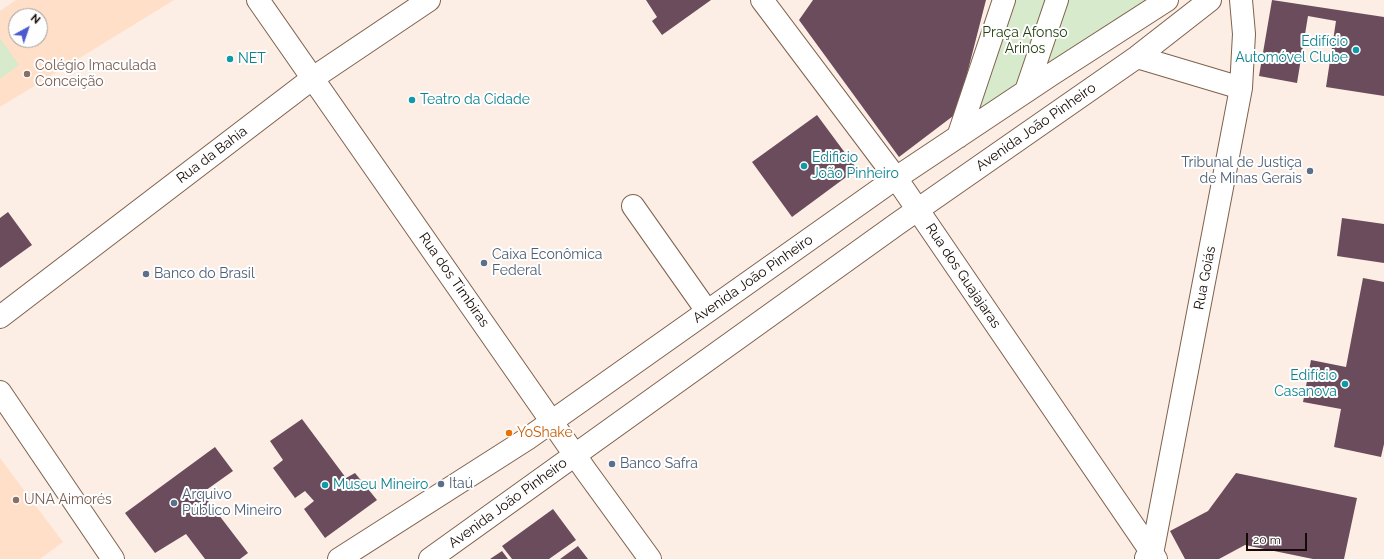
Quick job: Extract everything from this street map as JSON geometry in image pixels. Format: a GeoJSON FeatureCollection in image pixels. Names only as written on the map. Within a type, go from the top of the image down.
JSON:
{"type":"FeatureCollection","features":[{"type":"Feature","properties":{"kind":"street","name":"Rua dos Timbiras"},"geometry":{"type":"LineString","coordinates":[[258,0],[650,559]]}},
{"type":"Feature","properties":{"kind":"street","name":"Rua da Bahia"},"geometry":{"type":"LineString","coordinates":[[0,317],[313,78],[429,0]]}},
{"type":"Feature","properties":{"kind":"street","name":"Rua dos Guajajaras"},"geometry":{"type":"LineString","coordinates":[[762,0],[918,209],[1151,557]]}},
{"type":"Feature","properties":{"kind":"street"},"geometry":{"type":"LineString","coordinates":[[958,137],[1004,0]]}},
{"type":"Feature","properties":{"kind":"street"},"geometry":{"type":"LineString","coordinates":[[1026,91],[1057,0]]}},
{"type":"Feature","properties":{"kind":"street","name":"Avenida João Pinheiro"},"geometry":{"type":"LineString","coordinates":[[339,559],[553,421],[896,178],[1148,8],[1167,0]]}},
{"type":"Feature","properties":{"kind":"street","name":"Avenida João Pinheiro"},"geometry":{"type":"LineString","coordinates":[[430,559],[918,209],[1137,57],[1210,0]]}},
{"type":"Feature","properties":{"kind":"street","name":"Rua Goiás"},"geometry":{"type":"LineString","coordinates":[[1151,557],[1241,88],[1244,34],[1241,0]]}},
{"type":"Feature","properties":{"kind":"street"},"geometry":{"type":"LineString","coordinates":[[1137,57],[1241,88]]}},
{"type":"Feature","properties":{"kind":"street"},"geometry":{"type":"LineString","coordinates":[[633,206],[707,311]]}},
{"type":"Feature","properties":{"kind":"street"},"geometry":{"type":"LineString","coordinates":[[0,392],[113,559]]}},
{"type":"Feature","properties":{"kind":"shaded area","name":"Colégio Imaculada Conceição"},"geometry":{"type":"Polygon","coordinates":[[[16,0],[174,0],[0,107],[0,11],[16,0]]]}},
{"type":"Feature","properties":{"kind":"shaded area","name":"UNA Aimorés"},"geometry":{"type":"Polygon","coordinates":[[[0,458],[63,542],[40,559],[0,559],[0,458]]]}},
{"type":"Feature","properties":{"kind":"green space","name":"Praça Afonso Arinos"},"geometry":{"type":"Polygon","coordinates":[[[996,0],[1155,0],[950,143],[996,0]]]}},
{"type":"Feature","properties":{"kind":"green space"},"geometry":{"type":"Polygon","coordinates":[[[0,38],[19,65],[0,79],[0,38]]]}},
{"type":"Feature","properties":{"kind":"building"},"geometry":{"type":"Polygon","coordinates":[[[646,0],[711,0],[662,35],[652,21],[657,17],[646,0]]]}},
{"type":"Feature","properties":{"kind":"building"},"geometry":{"type":"Polygon","coordinates":[[[813,0],[986,0],[957,113],[899,157],[799,20],[813,0]]]}},
{"type":"Feature","properties":{"kind":"building","name":"Edifício Automóvel Clube"},"geometry":{"type":"Polygon","coordinates":[[[1272,0],[1384,17],[1384,96],[1326,87],[1336,21],[1308,16],[1297,83],[1259,76],[1272,0]]]}},
{"type":"Feature","properties":{"kind":"building","name":"Edificio João Pinheiro"},"geometry":{"type":"Polygon","coordinates":[[[817,115],[857,169],[792,217],[752,162],[817,115]]]}},
{"type":"Feature","properties":{"kind":"building"},"geometry":{"type":"Polygon","coordinates":[[[8,212],[32,245],[0,268],[0,218],[8,212]]]}},
{"type":"Feature","properties":{"kind":"building"},"geometry":{"type":"Polygon","coordinates":[[[1342,218],[1384,224],[1384,263],[1337,256],[1342,218]]]}},
{"type":"Feature","properties":{"kind":"building","name":"Edifício Casanova"},"geometry":{"type":"Polygon","coordinates":[[[1363,278],[1384,282],[1384,444],[1381,457],[1334,447],[1341,409],[1303,402],[1311,360],[1346,367],[1363,278]]]}},
{"type":"Feature","properties":{"kind":"building","name":"Museu Mineiro"},"geometry":{"type":"Polygon","coordinates":[[[302,419],[346,478],[355,473],[377,500],[325,538],[304,509],[314,501],[305,491],[295,498],[273,468],[283,460],[270,441],[302,419]]]}},
{"type":"Feature","properties":{"kind":"building","name":"Arquivo Público Mineiro"},"geometry":{"type":"Polygon","coordinates":[[[215,447],[233,471],[202,493],[248,553],[240,559],[205,559],[186,534],[155,553],[125,513],[215,447]]]}},
{"type":"Feature","properties":{"kind":"building"},"geometry":{"type":"Polygon","coordinates":[[[1236,473],[1357,498],[1344,559],[1313,559],[1245,545],[1219,559],[1185,559],[1170,531],[1208,511],[1236,473]]]}},
{"type":"Feature","properties":{"kind":"building"},"geometry":{"type":"Polygon","coordinates":[[[553,509],[576,540],[549,559],[512,559],[502,546],[553,509]]]}},
{"type":"Feature","properties":{"kind":"building"},"geometry":{"type":"Polygon","coordinates":[[[578,546],[588,559],[560,559],[578,546]]]}},
{"type":"Feature","properties":{"kind":"building"},"geometry":{"type":"Polygon","coordinates":[[[502,551],[508,559],[490,559],[502,551]]]}},
{"type":"Feature","properties":{"kind":"place","name":"Edifício Automóvel Clube"},"geometry":{"type":"Point","coordinates":[1356,50]}},
{"type":"Feature","properties":{"kind":"place","name":"NET"},"geometry":{"type":"Point","coordinates":[230,59]}},
{"type":"Feature","properties":{"kind":"place","name":"Colégio Imaculada Conceição"},"geometry":{"type":"Point","coordinates":[27,74]}},
{"type":"Feature","properties":{"kind":"place","name":"Teatro da Cidade"},"geometry":{"type":"Point","coordinates":[412,100]}},
{"type":"Feature","properties":{"kind":"place","name":"Edificio João Pinheiro"},"geometry":{"type":"Point","coordinates":[804,166]}},
{"type":"Feature","properties":{"kind":"place","name":"Tribunal de Justiça de Minas Gerais"},"geometry":{"type":"Point","coordinates":[1310,171]}},
{"type":"Feature","properties":{"kind":"place","name":"Caixa Econômica Federal"},"geometry":{"type":"Point","coordinates":[484,263]}},
{"type":"Feature","properties":{"kind":"place","name":"Banco do Brasil"},"geometry":{"type":"Point","coordinates":[146,274]}},
{"type":"Feature","properties":{"kind":"place","name":"Edifício Casanova"},"geometry":{"type":"Point","coordinates":[1345,384]}},
{"type":"Feature","properties":{"kind":"place","name":"YoShake"},"geometry":{"type":"Point","coordinates":[509,433]}},
{"type":"Feature","properties":{"kind":"place","name":"Banco Safra"},"geometry":{"type":"Point","coordinates":[612,464]}},
{"type":"Feature","properties":{"kind":"place","name":"Itaú"},"geometry":{"type":"Point","coordinates":[441,484]}},
{"type":"Feature","properties":{"kind":"place","name":"Museu Mineiro"},"geometry":{"type":"Point","coordinates":[325,485]}},
{"type":"Feature","properties":{"kind":"place","name":"UNA Aimorés"},"geometry":{"type":"Point","coordinates":[16,500]}},
{"type":"Feature","properties":{"kind":"place","name":"Arquivo Público Mineiro"},"geometry":{"type":"Point","coordinates":[174,503]}}]}
